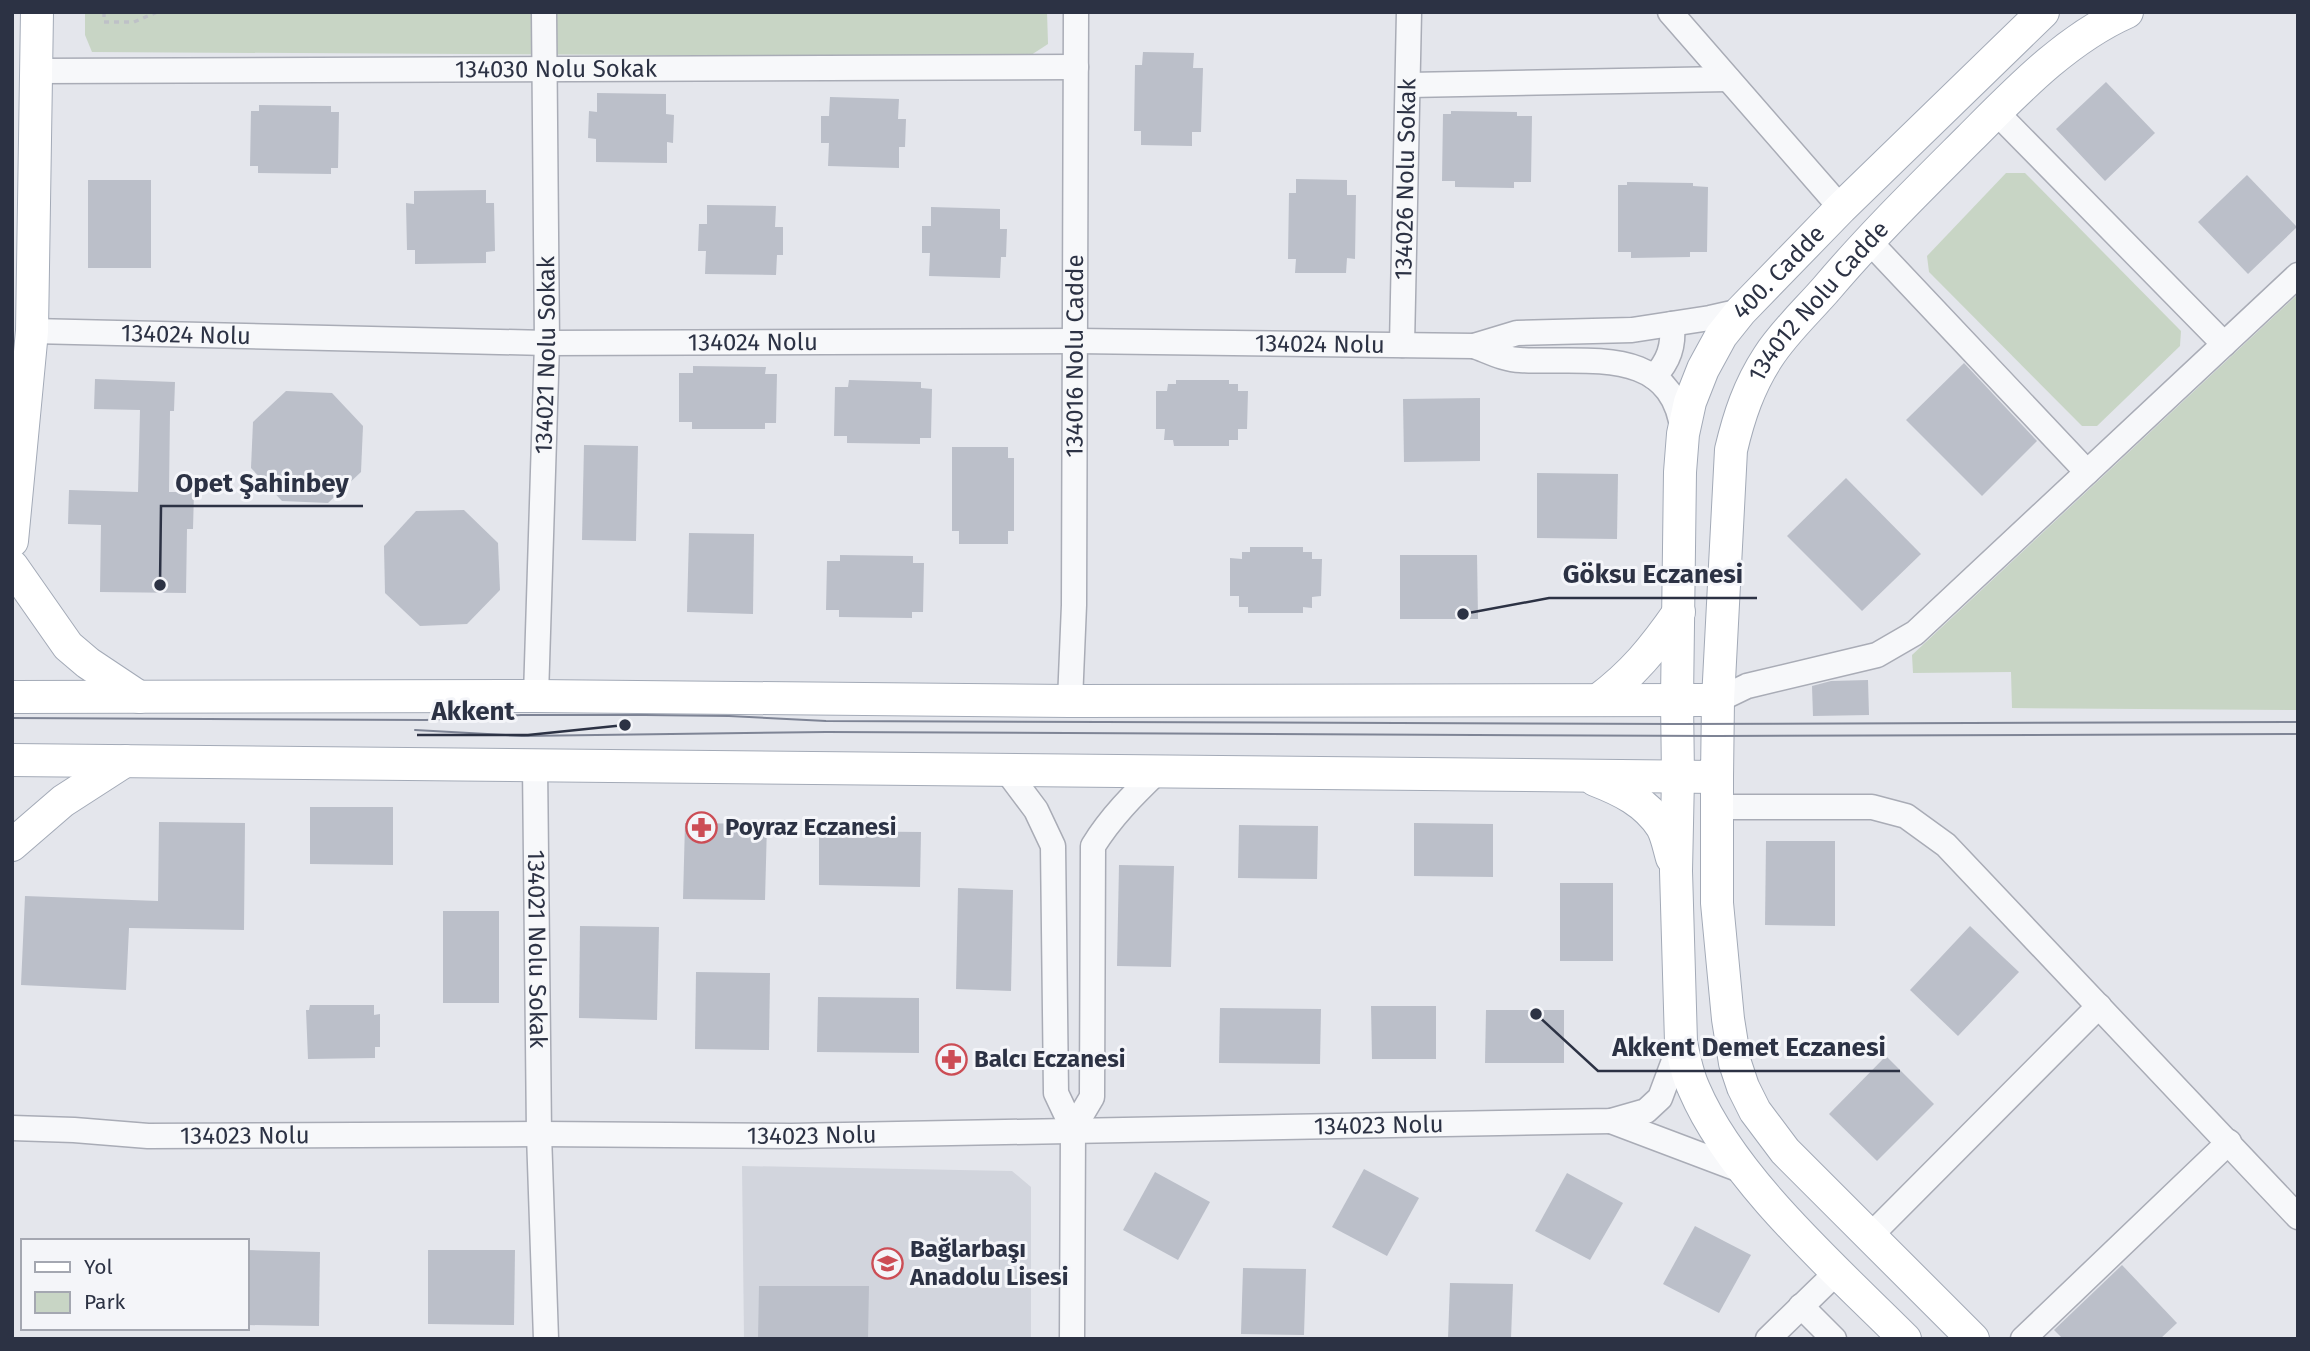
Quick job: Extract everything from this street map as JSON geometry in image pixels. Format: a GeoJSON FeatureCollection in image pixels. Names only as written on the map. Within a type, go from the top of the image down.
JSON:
{"type":"FeatureCollection","features":[{"type":"Feature","properties":{"kind":"main road"},"geometry":{"type":"LineString","coordinates":[[12,541],[32,331],[37,12]]}},
{"type":"Feature","properties":{"kind":"main road","name":"400. Cadde"},"geometry":{"type":"LineString","coordinates":[[1676,871],[1680,472],[1683,434],[1690,402],[1703,369],[1721,336],[1741,311],[1841,208],[2043,12]]}},
{"type":"Feature","properties":{"kind":"main road","name":"134012 Nolu Cadde"},"geometry":{"type":"LineString","coordinates":[[1973,1339],[1785,1151],[1755,1111],[1735,1063],[1722,967],[1717,903],[1718,700],[1731,450],[1752,384],[1770,354],[1868,240],[1996,112],[2078,39],[2127,12]]}},
{"type":"Feature","properties":{"kind":"main road"},"geometry":{"type":"LineString","coordinates":[[12,566],[68,646],[88,663],[139,697]]}},
{"type":"Feature","properties":{"kind":"main road"},"geometry":{"type":"LineString","coordinates":[[1598,700],[1642,662],[1679,612]]}},
{"type":"Feature","properties":{"kind":"main road"},"geometry":{"type":"LineString","coordinates":[[12,698],[536,696],[1070,701],[1718,700]]}},
{"type":"Feature","properties":{"kind":"main road"},"geometry":{"type":"LineString","coordinates":[[12,760],[1581,775],[1678,777],[1717,792]]}},
{"type":"Feature","properties":{"kind":"main road"},"geometry":{"type":"LineString","coordinates":[[12,845],[63,801],[125,761]]}},
{"type":"Feature","properties":{"kind":"main road"},"geometry":{"type":"LineString","coordinates":[[1581,775],[1626,792],[1647,810],[1662,828],[1676,871],[1681,1042],[1694,1090],[1724,1143],[1760,1191],[1905,1339]]}},
{"type":"Feature","properties":{"kind":"street","name":"134021 Nolu Sokak"},"geometry":{"type":"LineString","coordinates":[[536,696],[547,343],[544,12]]}},
{"type":"Feature","properties":{"kind":"street","name":"134016 Nolu Cadde"},"geometry":{"type":"LineString","coordinates":[[1070,701],[1074,605],[1076,12]]}},
{"type":"Feature","properties":{"kind":"street","name":"134026 Nolu Sokak"},"geometry":{"type":"LineString","coordinates":[[1402,345],[1409,12]]}},
{"type":"Feature","properties":{"kind":"street"},"geometry":{"type":"LineString","coordinates":[[1670,12],[1841,208]]}},
{"type":"Feature","properties":{"kind":"street","name":"134030 Nolu Sokak"},"geometry":{"type":"LineString","coordinates":[[36,71],[1076,67]]}},
{"type":"Feature","properties":{"kind":"street"},"geometry":{"type":"LineString","coordinates":[[1409,85],[1728,79]]}},
{"type":"Feature","properties":{"kind":"street"},"geometry":{"type":"LineString","coordinates":[[1996,112],[2224,344]]}},
{"type":"Feature","properties":{"kind":"street"},"geometry":{"type":"LineString","coordinates":[[1868,240],[2087,472]]}},
{"type":"Feature","properties":{"kind":"street"},"geometry":{"type":"LineString","coordinates":[[1718,700],[1747,687],[1877,655],[1915,634],[2298,275]]}},
{"type":"Feature","properties":{"kind":"street","name":"134024 Nolu"},"geometry":{"type":"LineString","coordinates":[[1474,346],[1517,333],[1632,330],[1741,311]]}},
{"type":"Feature","properties":{"kind":"street"},"geometry":{"type":"LineString","coordinates":[[1654,377],[1669,356],[1672,324]]}},
{"type":"Feature","properties":{"kind":"street","name":"134024 Nolu"},"geometry":{"type":"LineString","coordinates":[[32,331],[547,343],[1076,341],[1474,346],[1517,360],[1615,361],[1636,367],[1654,377],[1672,397],[1683,434]]}},
{"type":"Feature","properties":{"kind":"street","name":"134021 Nolu Sokak"},"geometry":{"type":"LineString","coordinates":[[535,765],[539,1134],[546,1339]]}},
{"type":"Feature","properties":{"kind":"street"},"geometry":{"type":"LineString","coordinates":[[1006,770],[1036,810],[1053,846],[1056,1093],[1073,1129],[1072,1339]]}},
{"type":"Feature","properties":{"kind":"street"},"geometry":{"type":"LineString","coordinates":[[1073,1129],[1092,1097],[1093,846],[1107,823],[1157,771]]}},
{"type":"Feature","properties":{"kind":"street"},"geometry":{"type":"LineString","coordinates":[[1717,792],[1872,807],[1906,816],[1947,845],[2298,1217]]}},
{"type":"Feature","properties":{"kind":"street"},"geometry":{"type":"LineString","coordinates":[[1870,1236],[2099,1006]]}},
{"type":"Feature","properties":{"kind":"street"},"geometry":{"type":"LineString","coordinates":[[1611,1121],[1646,1111],[1660,1098],[1681,1042]]}},
{"type":"Feature","properties":{"kind":"street"},"geometry":{"type":"LineString","coordinates":[[1611,1121],[1746,1172]]}},
{"type":"Feature","properties":{"kind":"street","name":"134023 Nolu"},"geometry":{"type":"LineString","coordinates":[[12,1128],[148,1136],[791,1136],[1611,1121]]}},
{"type":"Feature","properties":{"kind":"street"},"geometry":{"type":"LineString","coordinates":[[2023,1339],[2229,1142]]}},
{"type":"Feature","properties":{"kind":"street"},"geometry":{"type":"LineString","coordinates":[[1768,1339],[1837,1272]]}},
{"type":"Feature","properties":{"kind":"street"},"geometry":{"type":"LineString","coordinates":[[1801,1306],[1834,1339]]}},
{"type":"Feature","properties":{"kind":"path"},"geometry":{"type":"LineString","coordinates":[[104,12],[104,22],[134,22],[157,12]]}},
{"type":"Feature","properties":{"kind":"shaded area","name":"Bağlarbaşı Anadolu Lisesi"},"geometry":{"type":"Polygon","coordinates":[[[742,1166],[1012,1171],[1031,1187],[1031,1339],[744,1339],[742,1166]]]}},
{"type":"Feature","properties":{"kind":"green space"},"geometry":{"type":"Polygon","coordinates":[[[85,12],[1047,12],[1048,44],[1028,57],[92,52],[85,35],[85,12]]]}},
{"type":"Feature","properties":{"kind":"green space"},"geometry":{"type":"Polygon","coordinates":[[[2006,173],[2025,173],[2181,331],[2180,346],[2097,426],[2082,426],[1929,272],[1927,256],[2006,173]]]}},
{"type":"Feature","properties":{"kind":"green space"},"geometry":{"type":"Polygon","coordinates":[[[2298,294],[2298,710],[2012,708],[2011,672],[1913,673],[1912,655],[2298,294]]]}},
{"type":"Feature","properties":{"kind":"building"},"geometry":{"type":"Polygon","coordinates":[[[1143,52],[1194,53],[1193,68],[1203,68],[1201,132],[1192,132],[1192,146],[1141,145],[1141,131],[1134,131],[1135,65],[1142,65],[1143,52]]]}},
{"type":"Feature","properties":{"kind":"building"},"geometry":{"type":"Polygon","coordinates":[[[2106,82],[2155,133],[2105,181],[2056,129],[2106,82]]]}},
{"type":"Feature","properties":{"kind":"building"},"geometry":{"type":"Polygon","coordinates":[[[597,93],[666,94],[666,114],[674,115],[673,143],[667,142],[667,163],[596,162],[596,139],[588,138],[589,111],[597,112],[597,93]]]}},
{"type":"Feature","properties":{"kind":"building"},"geometry":{"type":"Polygon","coordinates":[[[830,97],[899,99],[898,119],[906,119],[905,147],[899,147],[899,168],[828,166],[829,143],[821,143],[821,116],[829,116],[830,97]]]}},
{"type":"Feature","properties":{"kind":"building"},"geometry":{"type":"Polygon","coordinates":[[[259,105],[331,106],[331,112],[339,112],[338,168],[331,168],[331,174],[258,173],[258,166],[250,166],[251,111],[259,111],[259,105]]]}},
{"type":"Feature","properties":{"kind":"building"},"geometry":{"type":"Polygon","coordinates":[[[1451,111],[1517,112],[1517,116],[1532,116],[1531,182],[1514,182],[1514,188],[1455,187],[1455,181],[1442,181],[1443,114],[1451,114],[1451,111]]]}},
{"type":"Feature","properties":{"kind":"building"},"geometry":{"type":"Polygon","coordinates":[[[2247,175],[2297,227],[2248,274],[2198,222],[2247,175]]]}},
{"type":"Feature","properties":{"kind":"building"},"geometry":{"type":"Polygon","coordinates":[[[1296,179],[1347,180],[1347,195],[1356,195],[1355,259],[1347,258],[1346,273],[1295,273],[1296,259],[1288,259],[1289,193],[1296,193],[1296,179]]]}},
{"type":"Feature","properties":{"kind":"building"},"geometry":{"type":"Polygon","coordinates":[[[88,180],[151,180],[151,268],[88,268],[88,180]]]}},
{"type":"Feature","properties":{"kind":"building"},"geometry":{"type":"Polygon","coordinates":[[[1627,182],[1693,183],[1693,186],[1708,187],[1707,252],[1690,252],[1690,257],[1631,258],[1631,252],[1618,252],[1618,185],[1627,185],[1627,182]]]}},
{"type":"Feature","properties":{"kind":"building"},"geometry":{"type":"Polygon","coordinates":[[[486,190],[486,203],[494,203],[495,251],[486,252],[486,263],[415,264],[415,250],[407,250],[406,203],[414,204],[414,191],[486,190]]]}},
{"type":"Feature","properties":{"kind":"building"},"geometry":{"type":"Polygon","coordinates":[[[707,205],[776,206],[775,227],[783,227],[783,255],[777,255],[776,275],[705,274],[706,251],[698,251],[699,224],[707,224],[707,205]]]}},
{"type":"Feature","properties":{"kind":"building"},"geometry":{"type":"Polygon","coordinates":[[[931,207],[1000,209],[1000,229],[1007,229],[1006,257],[1001,257],[1000,278],[929,276],[930,253],[922,253],[922,226],[931,226],[931,207]]]}},
{"type":"Feature","properties":{"kind":"building"},"geometry":{"type":"Polygon","coordinates":[[[1964,363],[2037,441],[1982,496],[1906,420],[1964,363]]]}},
{"type":"Feature","properties":{"kind":"building"},"geometry":{"type":"Polygon","coordinates":[[[693,366],[766,367],[765,374],[777,374],[776,423],[765,423],[765,429],[692,429],[692,422],[679,422],[679,373],[693,373],[693,366]]]}},
{"type":"Feature","properties":{"kind":"building"},"geometry":{"type":"Polygon","coordinates":[[[95,379],[175,382],[174,411],[170,411],[169,492],[194,492],[193,529],[187,529],[186,593],[100,592],[101,525],[68,524],[69,490],[138,492],[140,410],[94,409],[95,379]]]}},
{"type":"Feature","properties":{"kind":"building"},"geometry":{"type":"Polygon","coordinates":[[[849,380],[921,382],[921,388],[932,389],[931,438],[920,438],[920,444],[847,443],[847,436],[834,436],[835,387],[848,387],[849,380]]]}},
{"type":"Feature","properties":{"kind":"building"},"geometry":{"type":"Polygon","coordinates":[[[1176,380],[1229,380],[1229,384],[1238,384],[1238,391],[1248,391],[1247,429],[1238,429],[1238,440],[1229,440],[1229,446],[1174,446],[1173,440],[1164,440],[1165,429],[1156,429],[1156,391],[1167,391],[1168,384],[1176,384],[1176,380]]]}},
{"type":"Feature","properties":{"kind":"building"},"geometry":{"type":"Polygon","coordinates":[[[286,391],[332,393],[363,426],[361,472],[328,503],[282,501],[251,468],[253,422],[286,391]]]}},
{"type":"Feature","properties":{"kind":"building"},"geometry":{"type":"Polygon","coordinates":[[[1480,398],[1480,461],[1404,462],[1403,399],[1480,398]]]}},
{"type":"Feature","properties":{"kind":"building"},"geometry":{"type":"Polygon","coordinates":[[[584,445],[638,446],[636,541],[582,540],[584,445]]]}},
{"type":"Feature","properties":{"kind":"building"},"geometry":{"type":"Polygon","coordinates":[[[952,447],[1008,447],[1008,458],[1014,458],[1014,531],[1008,531],[1008,544],[959,544],[959,531],[952,531],[952,447]]]}},
{"type":"Feature","properties":{"kind":"building"},"geometry":{"type":"Polygon","coordinates":[[[1537,473],[1618,474],[1617,539],[1537,538],[1537,473]]]}},
{"type":"Feature","properties":{"kind":"building"},"geometry":{"type":"Polygon","coordinates":[[[1846,478],[1921,554],[1862,611],[1787,536],[1846,478]]]}},
{"type":"Feature","properties":{"kind":"building"},"geometry":{"type":"Polygon","coordinates":[[[464,510],[498,543],[500,590],[467,624],[420,626],[385,593],[384,546],[416,511],[464,510]]]}},
{"type":"Feature","properties":{"kind":"building"},"geometry":{"type":"Polygon","coordinates":[[[689,533],[754,534],[753,614],[687,612],[689,533]]]}},
{"type":"Feature","properties":{"kind":"building"},"geometry":{"type":"Polygon","coordinates":[[[1250,547],[1303,547],[1303,552],[1312,552],[1312,559],[1322,559],[1321,596],[1312,597],[1312,608],[1303,607],[1303,613],[1248,613],[1248,607],[1239,607],[1239,596],[1230,596],[1230,558],[1242,559],[1242,552],[1250,552],[1250,547]]]}},
{"type":"Feature","properties":{"kind":"building"},"geometry":{"type":"Polygon","coordinates":[[[840,555],[913,556],[913,563],[924,563],[923,612],[912,612],[912,618],[839,617],[839,610],[826,610],[827,561],[840,561],[840,555]]]}},
{"type":"Feature","properties":{"kind":"building"},"geometry":{"type":"Polygon","coordinates":[[[1400,555],[1477,555],[1478,619],[1400,619],[1400,555]]]}},
{"type":"Feature","properties":{"kind":"building"},"geometry":{"type":"Polygon","coordinates":[[[1868,680],[1869,715],[1813,716],[1812,686],[1831,681],[1868,680]]]}},
{"type":"Feature","properties":{"kind":"building"},"geometry":{"type":"Polygon","coordinates":[[[310,807],[393,807],[393,865],[310,864],[310,807]]]}},
{"type":"Feature","properties":{"kind":"building"},"geometry":{"type":"Polygon","coordinates":[[[159,822],[245,823],[244,930],[129,928],[126,990],[21,985],[25,896],[158,901],[159,822]]]}},
{"type":"Feature","properties":{"kind":"building"},"geometry":{"type":"Polygon","coordinates":[[[685,823],[767,824],[765,900],[683,899],[685,823]]]}},
{"type":"Feature","properties":{"kind":"building"},"geometry":{"type":"Polygon","coordinates":[[[1414,823],[1493,824],[1493,877],[1414,876],[1414,823]]]}},
{"type":"Feature","properties":{"kind":"building"},"geometry":{"type":"Polygon","coordinates":[[[1239,825],[1318,826],[1317,879],[1238,878],[1239,825]]]}},
{"type":"Feature","properties":{"kind":"building"},"geometry":{"type":"Polygon","coordinates":[[[819,831],[921,832],[920,887],[819,885],[819,831]]]}},
{"type":"Feature","properties":{"kind":"building"},"geometry":{"type":"Polygon","coordinates":[[[1766,841],[1835,841],[1835,926],[1765,925],[1766,841]]]}},
{"type":"Feature","properties":{"kind":"building"},"geometry":{"type":"Polygon","coordinates":[[[1119,865],[1174,866],[1171,967],[1117,966],[1119,865]]]}},
{"type":"Feature","properties":{"kind":"building"},"geometry":{"type":"Polygon","coordinates":[[[1560,883],[1613,883],[1613,961],[1560,961],[1560,883]]]}},
{"type":"Feature","properties":{"kind":"building"},"geometry":{"type":"Polygon","coordinates":[[[958,888],[1013,890],[1011,991],[956,989],[958,888]]]}},
{"type":"Feature","properties":{"kind":"building"},"geometry":{"type":"Polygon","coordinates":[[[443,911],[499,911],[499,1003],[443,1003],[443,911]]]}},
{"type":"Feature","properties":{"kind":"building"},"geometry":{"type":"Polygon","coordinates":[[[580,926],[659,927],[657,1020],[579,1018],[580,926]]]}},
{"type":"Feature","properties":{"kind":"building"},"geometry":{"type":"Polygon","coordinates":[[[1970,926],[2019,972],[1958,1036],[1910,990],[1970,926]]]}},
{"type":"Feature","properties":{"kind":"building"},"geometry":{"type":"Polygon","coordinates":[[[696,972],[770,973],[769,1050],[695,1049],[696,972]]]}},
{"type":"Feature","properties":{"kind":"building"},"geometry":{"type":"Polygon","coordinates":[[[818,997],[919,998],[919,1053],[817,1052],[818,997]]]}},
{"type":"Feature","properties":{"kind":"building"},"geometry":{"type":"Polygon","coordinates":[[[310,1005],[374,1005],[374,1015],[380,1014],[380,1047],[375,1047],[375,1058],[308,1059],[306,1010],[309,1010],[310,1005]]]}},
{"type":"Feature","properties":{"kind":"building"},"geometry":{"type":"Polygon","coordinates":[[[1371,1006],[1436,1006],[1436,1059],[1372,1059],[1371,1006]]]}},
{"type":"Feature","properties":{"kind":"building"},"geometry":{"type":"Polygon","coordinates":[[[1220,1008],[1321,1009],[1320,1064],[1219,1063],[1220,1008]]]}},
{"type":"Feature","properties":{"kind":"building"},"geometry":{"type":"Polygon","coordinates":[[[1486,1010],[1564,1010],[1564,1063],[1485,1063],[1486,1010]]]}},
{"type":"Feature","properties":{"kind":"building"},"geometry":{"type":"Polygon","coordinates":[[[1886,1056],[1934,1104],[1877,1161],[1829,1114],[1886,1056]]]}},
{"type":"Feature","properties":{"kind":"building"},"geometry":{"type":"Polygon","coordinates":[[[1364,1169],[1419,1198],[1387,1256],[1332,1227],[1364,1169]]]}},
{"type":"Feature","properties":{"kind":"building"},"geometry":{"type":"Polygon","coordinates":[[[1155,1172],[1210,1202],[1178,1260],[1123,1230],[1155,1172]]]}},
{"type":"Feature","properties":{"kind":"building"},"geometry":{"type":"Polygon","coordinates":[[[1567,1173],[1623,1203],[1590,1260],[1535,1231],[1567,1173]]]}},
{"type":"Feature","properties":{"kind":"building"},"geometry":{"type":"Polygon","coordinates":[[[1695,1226],[1751,1255],[1719,1313],[1663,1284],[1695,1226]]]}},
{"type":"Feature","properties":{"kind":"building"},"geometry":{"type":"Polygon","coordinates":[[[248,1250],[320,1252],[319,1326],[248,1325],[248,1250]]]}},
{"type":"Feature","properties":{"kind":"building"},"geometry":{"type":"Polygon","coordinates":[[[428,1250],[515,1250],[514,1325],[428,1324],[428,1250]]]}},
{"type":"Feature","properties":{"kind":"building"},"geometry":{"type":"Polygon","coordinates":[[[2122,1265],[2177,1323],[2160,1339],[2063,1339],[2054,1330],[2122,1265]]]}},
{"type":"Feature","properties":{"kind":"building"},"geometry":{"type":"Polygon","coordinates":[[[1243,1268],[1306,1269],[1304,1335],[1241,1334],[1243,1268]]]}},
{"type":"Feature","properties":{"kind":"building"},"geometry":{"type":"Polygon","coordinates":[[[1450,1283],[1513,1284],[1511,1339],[1448,1339],[1450,1283]]]}},
{"type":"Feature","properties":{"kind":"building"},"geometry":{"type":"Polygon","coordinates":[[[759,1286],[869,1286],[868,1339],[758,1339],[759,1286]]]}},
{"type":"Feature","properties":{"kind":"tram line"},"geometry":{"type":"LineString","coordinates":[[12,718],[426,720],[521,715],[645,715],[826,721],[1677,724],[2298,722]]}},
{"type":"Feature","properties":{"kind":"tram line"},"geometry":{"type":"LineString","coordinates":[[415,730],[522,736],[826,732],[1717,736],[2298,734]]}},
{"type":"Feature","properties":{"kind":"place","name":"Opet Şahinbey"},"geometry":{"type":"Point","coordinates":[160,585]}},
{"type":"Feature","properties":{"kind":"place","name":"Göksu Eczanesi"},"geometry":{"type":"Point","coordinates":[1463,614]}},
{"type":"Feature","properties":{"kind":"place","name":"Akkent"},"geometry":{"type":"Point","coordinates":[625,725]}},
{"type":"Feature","properties":{"kind":"place","name":"Poyraz Eczanesi"},"geometry":{"type":"Point","coordinates":[702,827]}},
{"type":"Feature","properties":{"kind":"place","name":"Akkent Demet Eczanesi"},"geometry":{"type":"Point","coordinates":[1536,1014]}},
{"type":"Feature","properties":{"kind":"place","name":"Balcı Eczanesi"},"geometry":{"type":"Point","coordinates":[951,1059]}},
{"type":"Feature","properties":{"kind":"place","name":"Bağlarbaşı Anadolu Lisesi"},"geometry":{"type":"Point","coordinates":[887,1263]}}]}
